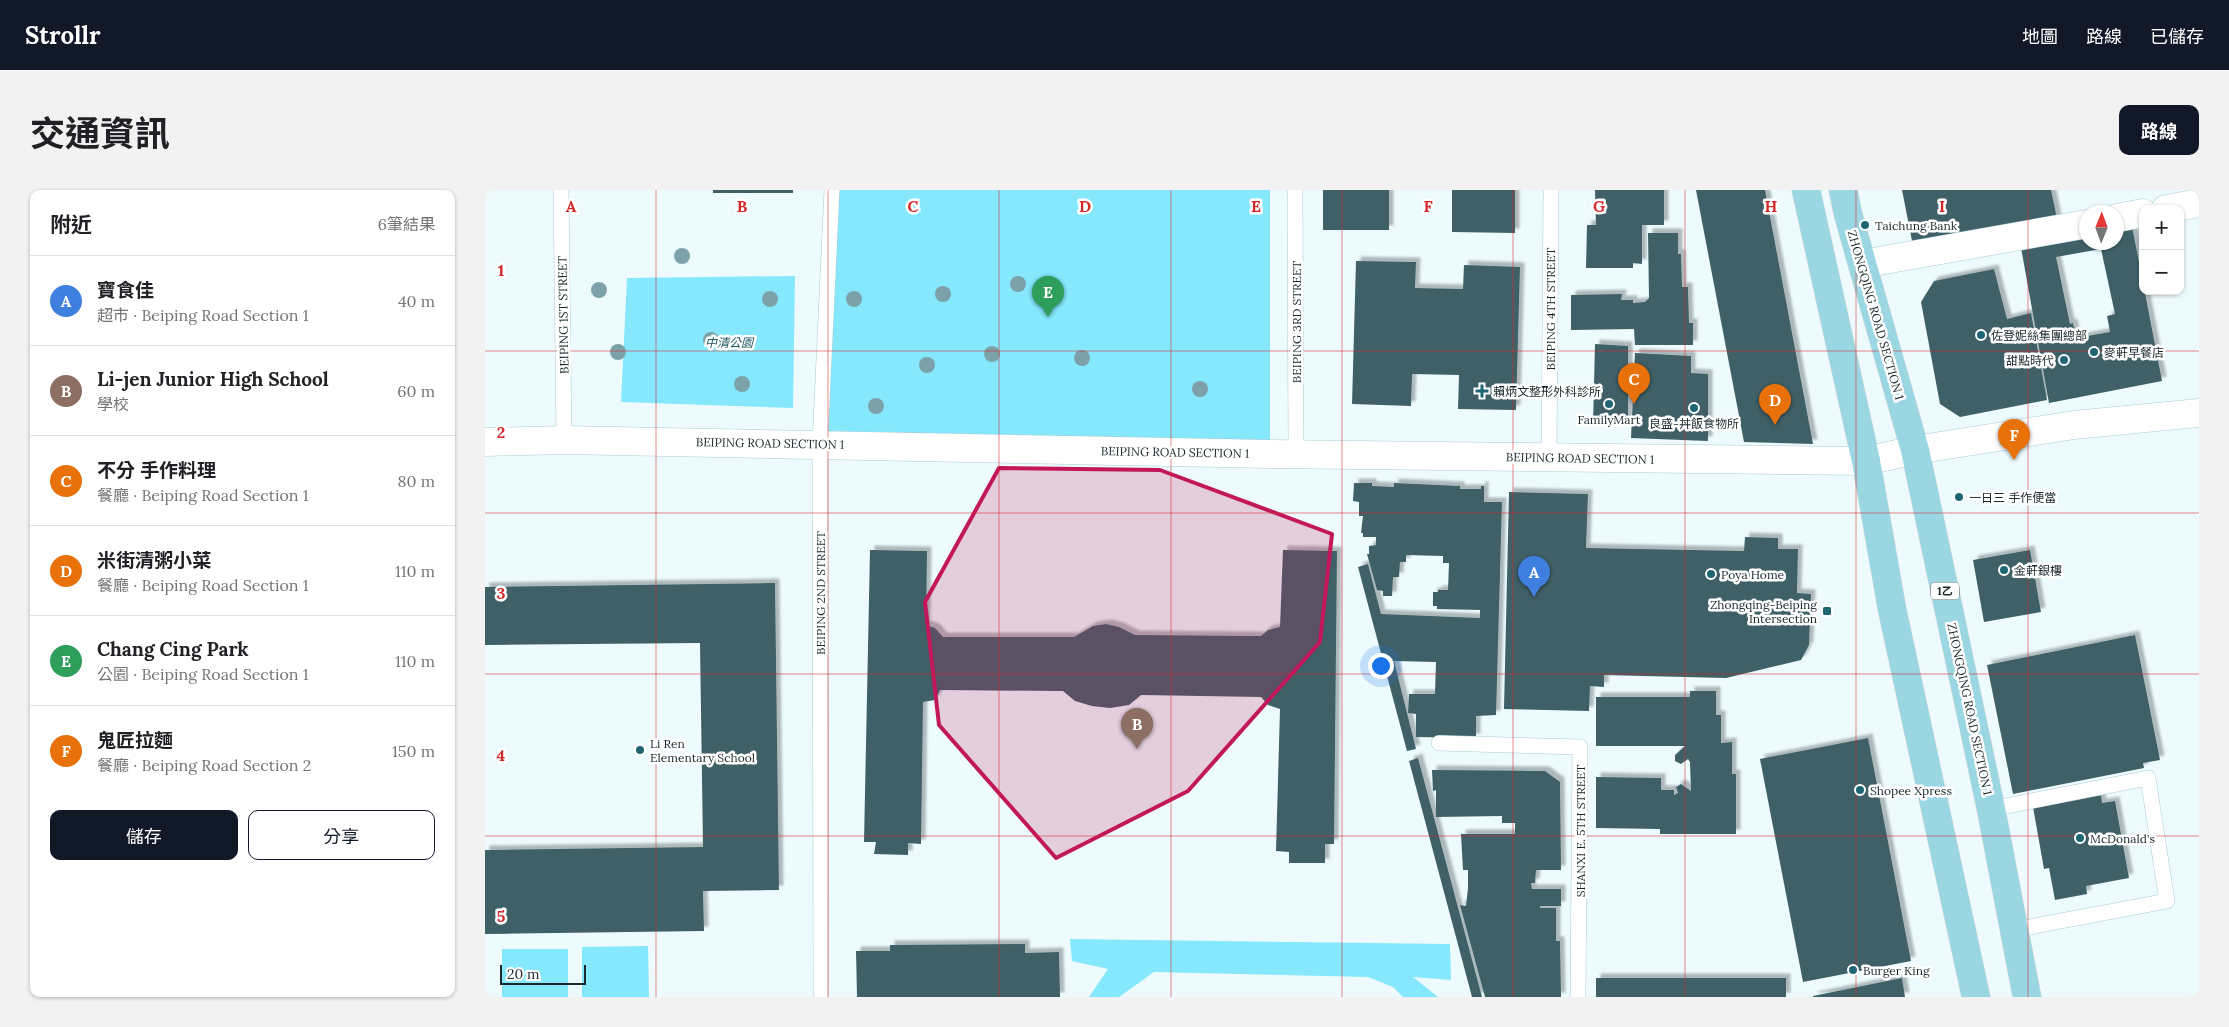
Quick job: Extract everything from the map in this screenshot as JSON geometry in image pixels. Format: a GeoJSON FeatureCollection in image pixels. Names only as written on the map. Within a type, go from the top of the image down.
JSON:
{"type":"FeatureCollection","features":[{"type":"Feature","properties":{"kind":"main road"},"geometry":{"type":"LineString","coordinates":[[1806,190],[1866,461],[1893,609],[1976,997]]}},
{"type":"Feature","properties":{"kind":"main road","name":"ZHONGQING ROAD SECTION 1"},"geometry":{"type":"LineString","coordinates":[[1843,190],[1848,214],[1915,450],[1991,809],[2027,997]]}},
{"type":"Feature","properties":{"kind":"street"},"geometry":{"type":"LineString","coordinates":[[2184,206],[2199,203]]}},
{"type":"Feature","properties":{"kind":"street"},"geometry":{"type":"LineString","coordinates":[[1862,264],[2079,225]]}},
{"type":"Feature","properties":{"kind":"street","name":"BEIPING ROAD SECTION 1"},"geometry":{"type":"LineString","coordinates":[[485,442],[564,440],[1296,454],[1866,461],[1915,450],[2074,425],[2199,413]]}},
{"type":"Feature","properties":{"kind":"lane","name":"BEIPING 1ST STREET"},"geometry":{"type":"LineString","coordinates":[[561,190],[564,440]]}},
{"type":"Feature","properties":{"kind":"lane","name":"BEIPING 2ND STREET"},"geometry":{"type":"LineString","coordinates":[[821,997],[820,444],[832,190]]}},
{"type":"Feature","properties":{"kind":"lane","name":"BEIPING 3RD STREET"},"geometry":{"type":"LineString","coordinates":[[1295,190],[1296,454]]}},
{"type":"Feature","properties":{"kind":"lane","name":"BEIPING 4TH STREET"},"geometry":{"type":"LineString","coordinates":[[1549,458],[1551,190]]}},
{"type":"Feature","properties":{"kind":"lane","name":"SHANXI E. 5TH STREET"},"geometry":{"type":"LineString","coordinates":[[1439,743],[1580,747],[1578,997]]}},
{"type":"Feature","properties":{"kind":"lane"},"geometry":{"type":"LineString","coordinates":[[1991,809],[2148,778],[2167,901],[2013,930]]}},
{"type":"Feature","properties":{"kind":"highlighted area"},"geometry":{"type":"Polygon","coordinates":[[[999,468],[1160,470],[1332,534],[1320,642],[1188,791],[1056,858],[939,725],[925,602],[999,468]]]}},
{"type":"Feature","properties":{"kind":"green space"},"geometry":{"type":"Polygon","coordinates":[[[832,190],[1270,190],[1270,454],[820,444],[832,190]]]}},
{"type":"Feature","properties":{"kind":"green space","name":"中清公園"},"geometry":{"type":"Polygon","coordinates":[[[795,276],[793,408],[621,402],[627,278],[795,276]]]}},
{"type":"Feature","properties":{"kind":"green space"},"geometry":{"type":"Polygon","coordinates":[[[1070,939],[1450,944],[1451,980],[1413,977],[1438,997],[1403,997],[1393,987],[1368,977],[1154,972],[1119,997],[1089,997],[1108,969],[1072,961],[1070,939]]]}},
{"type":"Feature","properties":{"kind":"green space"},"geometry":{"type":"Polygon","coordinates":[[[648,946],[649,997],[582,997],[582,947],[648,946]]]}},
{"type":"Feature","properties":{"kind":"green space"},"geometry":{"type":"Polygon","coordinates":[[[502,949],[568,949],[568,997],[502,997],[502,949]]]}},
{"type":"Feature","properties":{"kind":"building"},"geometry":{"type":"Polygon","coordinates":[[[713,190],[793,190],[793,193],[713,193],[713,190]]]}},
{"type":"Feature","properties":{"kind":"building"},"geometry":{"type":"Polygon","coordinates":[[[1323,190],[1389,190],[1389,230],[1323,230],[1323,190]]]}},
{"type":"Feature","properties":{"kind":"building"},"geometry":{"type":"Polygon","coordinates":[[[1452,190],[1515,190],[1515,233],[1452,232],[1452,190]]]}},
{"type":"Feature","properties":{"kind":"building"},"geometry":{"type":"Polygon","coordinates":[[[1595,190],[1664,190],[1664,225],[1642,225],[1642,264],[1633,263],[1633,268],[1586,268],[1587,225],[1596,225],[1595,190]]]}},
{"type":"Feature","properties":{"kind":"building"},"geometry":{"type":"Polygon","coordinates":[[[1696,190],[1765,190],[1813,444],[1744,442],[1696,190]]]}},
{"type":"Feature","properties":{"kind":"building"},"geometry":{"type":"Polygon","coordinates":[[[1902,190],[2051,190],[2059,228],[1915,256],[1902,190]]]}},
{"type":"Feature","properties":{"kind":"building"},"geometry":{"type":"Polygon","coordinates":[[[2124,220],[2131,221],[2139,262],[2139,295],[2145,295],[2162,381],[2049,403],[2020,242],[2079,231],[2079,250],[2095,250],[2056,257],[2070,324],[2073,323],[2076,338],[2110,332],[2107,316],[2115,314],[2101,250],[2124,250],[2124,220]]]}},
{"type":"Feature","properties":{"kind":"building"},"geometry":{"type":"Polygon","coordinates":[[[1648,233],[1678,233],[1678,254],[1681,254],[1682,287],[1688,287],[1689,323],[1693,323],[1693,345],[1635,345],[1634,329],[1571,330],[1571,295],[1622,294],[1621,300],[1633,300],[1633,303],[1645,302],[1649,298],[1648,233]]]}},
{"type":"Feature","properties":{"kind":"building"},"geometry":{"type":"Polygon","coordinates":[[[1356,261],[1416,262],[1415,288],[1463,289],[1464,265],[1520,267],[1516,410],[1458,409],[1459,375],[1412,374],[1411,406],[1352,404],[1356,261]]]}},
{"type":"Feature","properties":{"kind":"building","name":"佐登妮絲集團總部"},"geometry":{"type":"Polygon","coordinates":[[[1994,269],[2007,319],[2031,313],[2047,400],[1960,417],[1940,404],[1921,302],[1934,281],[1994,269]]]}},
{"type":"Feature","properties":{"kind":"building"},"geometry":{"type":"Polygon","coordinates":[[[1595,344],[1628,346],[1628,426],[1593,425],[1595,344]]]}},
{"type":"Feature","properties":{"kind":"building"},"geometry":{"type":"Polygon","coordinates":[[[1635,353],[1691,356],[1691,373],[1708,374],[1708,441],[1631,438],[1635,353]]]}},
{"type":"Feature","properties":{"kind":"building"},"geometry":{"type":"Polygon","coordinates":[[[1354,483],[1372,483],[1372,486],[1394,487],[1394,483],[1460,486],[1460,489],[1481,489],[1481,486],[1484,486],[1484,502],[1502,502],[1496,715],[1476,716],[1476,738],[1416,737],[1416,714],[1408,713],[1409,694],[1435,694],[1436,662],[1394,661],[1416,749],[1407,751],[1358,567],[1368,564],[1381,614],[1480,618],[1480,610],[1437,609],[1437,606],[1433,606],[1433,592],[1448,590],[1449,563],[1443,563],[1443,556],[1406,555],[1406,562],[1400,562],[1399,577],[1393,577],[1392,596],[1383,596],[1383,591],[1377,590],[1367,554],[1369,554],[1369,546],[1376,545],[1376,537],[1363,537],[1363,533],[1361,533],[1363,516],[1359,516],[1359,502],[1353,501],[1354,483]]]}},
{"type":"Feature","properties":{"kind":"building"},"geometry":{"type":"Polygon","coordinates":[[[1509,492],[1588,494],[1586,548],[1744,551],[1745,537],[1778,538],[1778,549],[1798,549],[1797,593],[1811,594],[1809,645],[1801,660],[1726,678],[1604,675],[1604,687],[1590,686],[1589,711],[1504,709],[1509,492]]]}},
{"type":"Feature","properties":{"kind":"building"},"geometry":{"type":"Polygon","coordinates":[[[870,550],[927,551],[926,625],[935,628],[943,637],[1074,637],[1093,626],[1106,624],[1119,627],[1135,635],[1261,636],[1268,630],[1280,627],[1283,550],[1337,551],[1334,844],[1325,844],[1325,863],[1289,863],[1289,852],[1276,851],[1280,709],[1268,705],[1261,697],[1141,695],[1129,705],[1110,708],[1092,706],[1075,701],[1063,691],[940,690],[935,700],[923,702],[921,844],[908,843],[908,855],[874,854],[876,842],[864,842],[870,550]]]}},
{"type":"Feature","properties":{"kind":"building"},"geometry":{"type":"Polygon","coordinates":[[[2030,550],[2041,612],[1984,622],[1973,560],[2030,550]]]}},
{"type":"Feature","properties":{"kind":"building"},"geometry":{"type":"Polygon","coordinates":[[[775,583],[779,890],[703,891],[704,931],[485,934],[485,850],[703,847],[700,643],[485,645],[485,587],[775,583]]]}},
{"type":"Feature","properties":{"kind":"building"},"geometry":{"type":"Polygon","coordinates":[[[2135,635],[2160,760],[2143,763],[2144,768],[2013,794],[1987,665],[2135,635]]]}},
{"type":"Feature","properties":{"kind":"building"},"geometry":{"type":"Polygon","coordinates":[[[1690,691],[1716,691],[1716,715],[1721,715],[1721,743],[1732,742],[1732,774],[1736,774],[1736,834],[1660,834],[1660,829],[1596,828],[1596,777],[1661,778],[1661,790],[1674,790],[1674,795],[1678,793],[1676,787],[1681,784],[1691,791],[1690,762],[1688,759],[1681,764],[1675,761],[1675,755],[1685,746],[1596,746],[1596,697],[1690,697],[1690,691]]]}},
{"type":"Feature","properties":{"kind":"building"},"geometry":{"type":"Polygon","coordinates":[[[1868,738],[1911,961],[1803,982],[1760,759],[1868,738]]]}},
{"type":"Feature","properties":{"kind":"building"},"geometry":{"type":"Polygon","coordinates":[[[1418,758],[1482,997],[1472,997],[1409,761],[1418,758]]]}},
{"type":"Feature","properties":{"kind":"building"},"geometry":{"type":"Polygon","coordinates":[[[1432,770],[1545,771],[1560,782],[1561,870],[1536,870],[1535,883],[1531,883],[1532,889],[1561,889],[1561,906],[1540,906],[1540,908],[1556,908],[1556,941],[1560,941],[1561,997],[1485,997],[1460,905],[1466,906],[1468,888],[1468,870],[1463,870],[1461,834],[1515,834],[1515,823],[1502,823],[1502,816],[1436,817],[1436,790],[1433,791],[1432,770]]]}},
{"type":"Feature","properties":{"kind":"building","name":"McDonald's"},"geometry":{"type":"Polygon","coordinates":[[[2101,795],[2102,803],[2115,801],[2129,878],[2086,886],[2087,894],[2055,900],[2049,868],[2044,869],[2033,807],[2101,795]]]}},
{"type":"Feature","properties":{"kind":"building"},"geometry":{"type":"Polygon","coordinates":[[[1025,944],[1025,953],[1059,952],[1060,997],[857,997],[856,951],[890,951],[890,945],[1025,944]]]}},
{"type":"Feature","properties":{"kind":"building"},"geometry":{"type":"Polygon","coordinates":[[[1596,978],[1786,978],[1786,997],[1596,997],[1596,978]]]}},
{"type":"Feature","properties":{"kind":"building"},"geometry":{"type":"Polygon","coordinates":[[[1902,978],[1905,997],[1813,997],[1813,996],[1902,978]]]}},
{"type":"Feature","properties":{"kind":"place","name":"Taichung Bank"},"geometry":{"type":"Point","coordinates":[1865,225]}},
{"type":"Feature","properties":{"kind":"place","name":"Chang Cing Park"},"geometry":{"type":"Point","coordinates":[1048,317]}},
{"type":"Feature","properties":{"kind":"place","name":"佐登妮絲集團總部"},"geometry":{"type":"Point","coordinates":[1981,335]}},
{"type":"Feature","properties":{"kind":"place","name":"麥軒早餐店"},"geometry":{"type":"Point","coordinates":[2094,352]}},
{"type":"Feature","properties":{"kind":"place","name":"甜點時代"},"geometry":{"type":"Point","coordinates":[2064,360]}},
{"type":"Feature","properties":{"kind":"place","name":"賴炳文整形外科診所"},"geometry":{"type":"Point","coordinates":[1482,391]}},
{"type":"Feature","properties":{"kind":"place","name":"FamilyMart"},"geometry":{"type":"Point","coordinates":[1609,404]}},
{"type":"Feature","properties":{"kind":"place","name":"不分 手作料理"},"geometry":{"type":"Point","coordinates":[1634,404]}},
{"type":"Feature","properties":{"kind":"place","name":"良盛-丼飯食物所"},"geometry":{"type":"Point","coordinates":[1694,408]}},
{"type":"Feature","properties":{"kind":"place","name":"米街清粥小菜"},"geometry":{"type":"Point","coordinates":[1775,425]}},
{"type":"Feature","properties":{"kind":"place","name":"鬼匠拉麵"},"geometry":{"type":"Point","coordinates":[2014,460]}},
{"type":"Feature","properties":{"kind":"place","name":"一日三 手作便當"},"geometry":{"type":"Point","coordinates":[1959,497]}},
{"type":"Feature","properties":{"kind":"place","name":"金軒銀樓"},"geometry":{"type":"Point","coordinates":[2004,570]}},
{"type":"Feature","properties":{"kind":"place","name":"Poya Home"},"geometry":{"type":"Point","coordinates":[1711,574]}},
{"type":"Feature","properties":{"kind":"place","name":"寶食佳"},"geometry":{"type":"Point","coordinates":[1534,597]}},
{"type":"Feature","properties":{"kind":"place","name":"Zhongqing-Beiping Intersection"},"geometry":{"type":"Point","coordinates":[1827,611]}},
{"type":"Feature","properties":{"kind":"place","name":"Li-jen Junior High School"},"geometry":{"type":"Point","coordinates":[1137,749]}},
{"type":"Feature","properties":{"kind":"place","name":"Li Ren Elementary School"},"geometry":{"type":"Point","coordinates":[640,750]}},
{"type":"Feature","properties":{"kind":"place","name":"Shopee Xpress"},"geometry":{"type":"Point","coordinates":[1860,790]}},
{"type":"Feature","properties":{"kind":"place","name":"McDonald's"},"geometry":{"type":"Point","coordinates":[2080,838]}},
{"type":"Feature","properties":{"kind":"place","name":"Burger King"},"geometry":{"type":"Point","coordinates":[1853,970]}}]}
